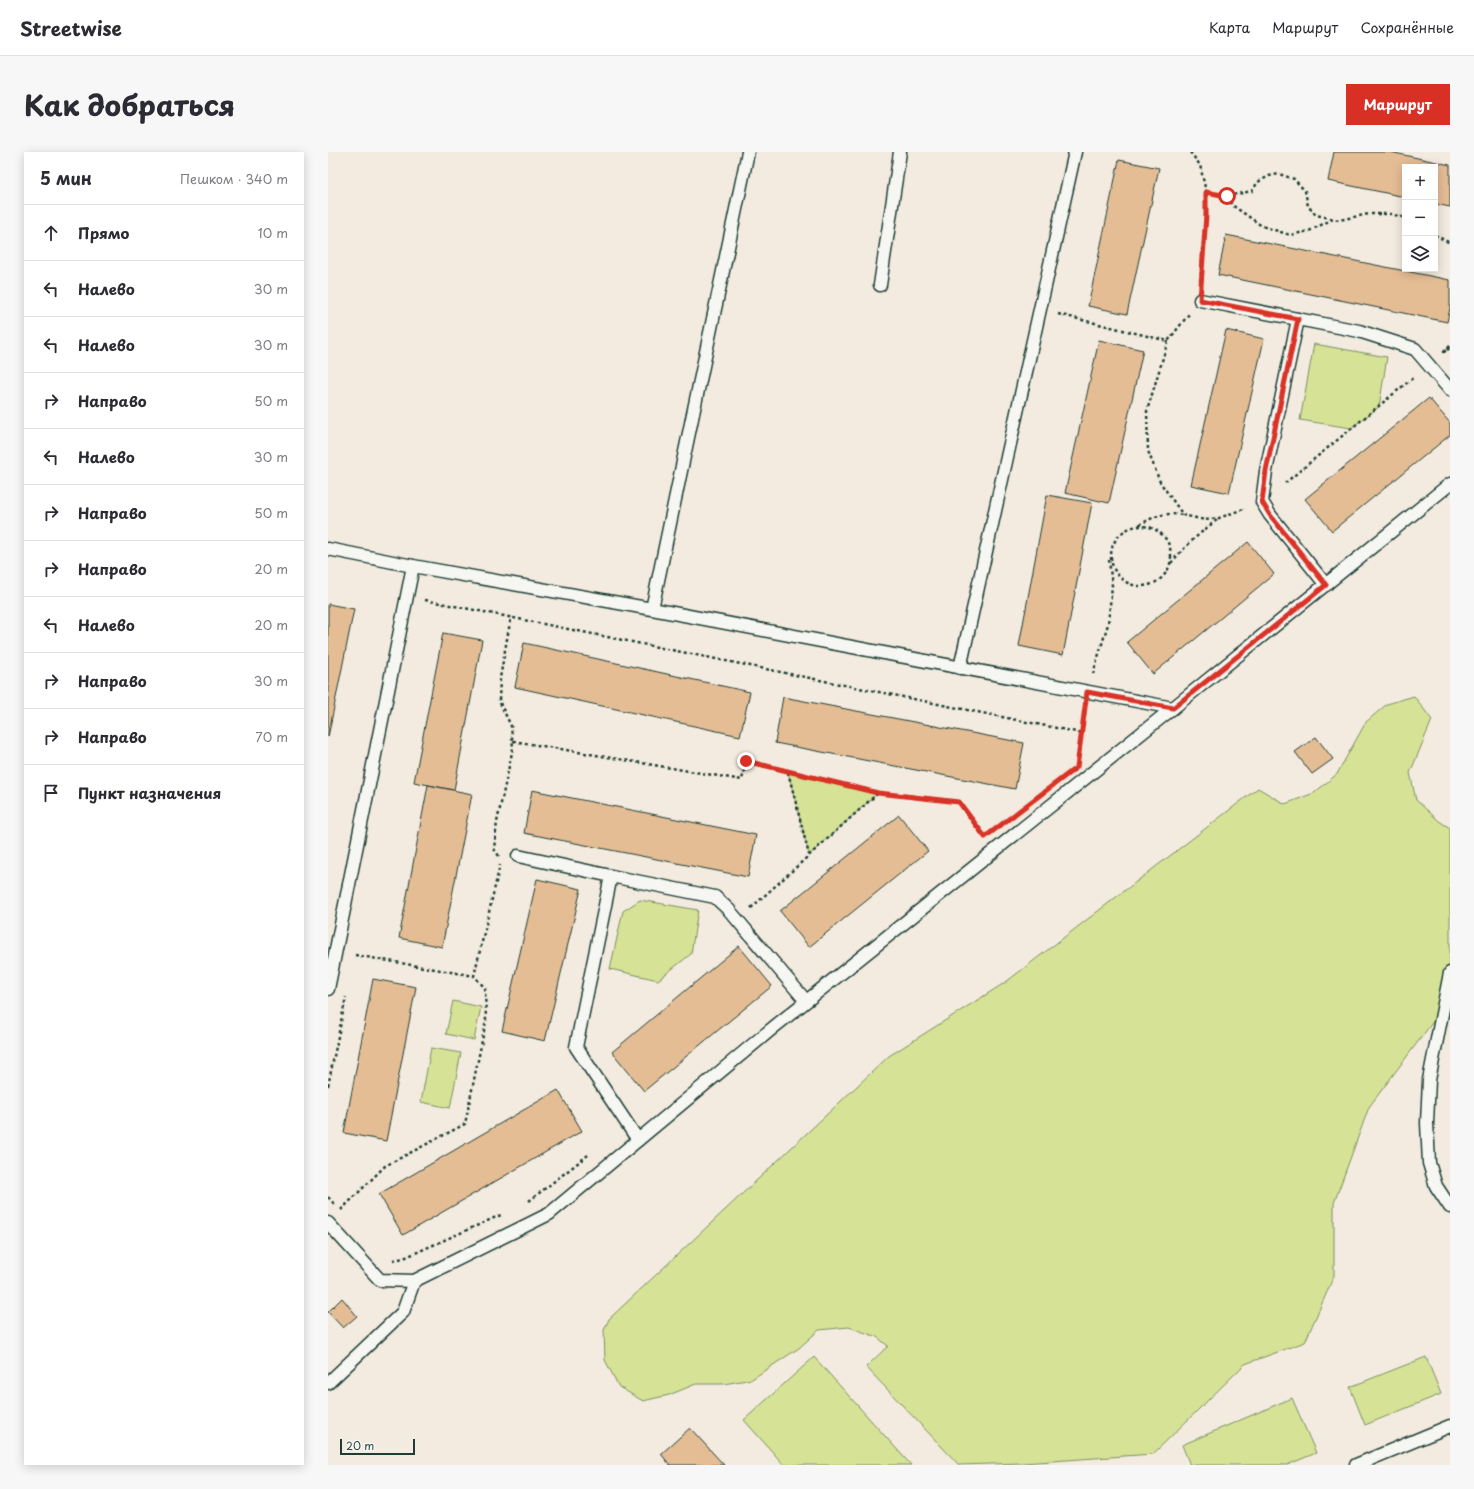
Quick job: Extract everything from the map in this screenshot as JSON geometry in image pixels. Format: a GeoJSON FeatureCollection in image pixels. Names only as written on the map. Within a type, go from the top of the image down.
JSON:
{"type":"FeatureCollection","features":[{"type":"Feature","properties":{"kind":"lane"},"geometry":{"type":"LineString","coordinates":[[652,609],[748,152]]}},
{"type":"Feature","properties":{"kind":"lane"},"geometry":{"type":"LineString","coordinates":[[880,285],[900,152]]}},
{"type":"Feature","properties":{"kind":"lane"},"geometry":{"type":"LineString","coordinates":[[960,668],[1075,152]]}},
{"type":"Feature","properties":{"kind":"lane"},"geometry":{"type":"LineString","coordinates":[[1200,300],[1359,331],[1415,350],[1450,390]]}},
{"type":"Feature","properties":{"kind":"lane"},"geometry":{"type":"LineString","coordinates":[[1298,319],[1266,471],[1262,502],[1270,515],[1326,585]]}},
{"type":"Feature","properties":{"kind":"lane"},"geometry":{"type":"LineString","coordinates":[[328,1223],[380,1280],[414,1281],[549,1214],[806,1001],[1173,708],[1450,484]]}},
{"type":"Feature","properties":{"kind":"lane"},"geometry":{"type":"LineString","coordinates":[[328,549],[1173,708]]}},
{"type":"Feature","properties":{"kind":"lane"},"geometry":{"type":"LineString","coordinates":[[328,989],[413,566]]}},
{"type":"Feature","properties":{"kind":"lane"},"geometry":{"type":"LineString","coordinates":[[518,856],[716,897],[738,920],[806,1001]]}},
{"type":"Feature","properties":{"kind":"lane"},"geometry":{"type":"LineString","coordinates":[[611,876],[576,1047],[638,1140]]}},
{"type":"Feature","properties":{"kind":"lane"},"geometry":{"type":"LineString","coordinates":[[1450,973],[1429,1080],[1427,1123],[1429,1163],[1436,1186],[1450,1207]]}},
{"type":"Feature","properties":{"kind":"lane"},"geometry":{"type":"LineString","coordinates":[[328,1383],[403,1312],[414,1281]]}},
{"type":"Feature","properties":{"kind":"lane"},"geometry":{"type":"LineString","coordinates":[[1356,1465],[1450,1426]]}},
{"type":"Feature","properties":{"kind":"path"},"geometry":{"type":"LineString","coordinates":[[1040,309],[1168,341],[1200,300],[1206,215],[1206,192],[1200,165],[1190,152]]}},
{"type":"Feature","properties":{"kind":"path"},"geometry":{"type":"LineString","coordinates":[[1206,192],[1227,196],[1252,191],[1258,182],[1269,176],[1279,174],[1294,179],[1305,191],[1308,206],[1316,215],[1339,220],[1369,214],[1391,214],[1402,217]]}},
{"type":"Feature","properties":{"kind":"path"},"geometry":{"type":"LineString","coordinates":[[1227,196],[1232,205],[1262,226],[1290,235],[1309,231],[1334,219]]}},
{"type":"Feature","properties":{"kind":"path"},"geometry":{"type":"LineString","coordinates":[[1437,236],[1450,243]]}},
{"type":"Feature","properties":{"kind":"path"},"geometry":{"type":"LineString","coordinates":[[1183,515],[1171,513],[1155,516],[1137,526],[1126,529],[1117,537],[1112,548],[1111,560],[1115,571],[1122,580],[1133,585],[1145,586],[1156,582],[1165,574],[1170,564],[1182,549],[1199,533],[1219,518]]}},
{"type":"Feature","properties":{"kind":"path"},"geometry":{"type":"LineString","coordinates":[[1137,526],[1149,526],[1160,532],[1167,541],[1171,552],[1170,564]]}},
{"type":"Feature","properties":{"kind":"path"},"geometry":{"type":"LineString","coordinates":[[1078,760],[1087,692],[1108,624],[1112,586],[1110,560]]}},
{"type":"Feature","properties":{"kind":"path"},"geometry":{"type":"LineString","coordinates":[[407,596],[1081,733]]}},
{"type":"Feature","properties":{"kind":"path"},"geometry":{"type":"LineString","coordinates":[[474,976],[502,861],[494,849],[497,822],[513,748],[513,741],[511,726],[499,701],[500,678],[511,617]]}},
{"type":"Feature","properties":{"kind":"path"},"geometry":{"type":"LineString","coordinates":[[513,741],[742,780],[746,761],[878,793],[959,802],[985,837]]}},
{"type":"Feature","properties":{"kind":"path"},"geometry":{"type":"LineString","coordinates":[[788,772],[809,855]]}},
{"type":"Feature","properties":{"kind":"path"},"geometry":{"type":"LineString","coordinates":[[738,920],[878,793]]}},
{"type":"Feature","properties":{"kind":"path"},"geometry":{"type":"LineString","coordinates":[[328,1197],[340,1211],[385,1166],[465,1124],[486,1021],[485,988],[474,976],[355,955]]}},
{"type":"Feature","properties":{"kind":"path"},"geometry":{"type":"LineString","coordinates":[[526,1203],[589,1153]]}},
{"type":"Feature","properties":{"kind":"path"},"geometry":{"type":"LineString","coordinates":[[387,1259],[392,1260],[404,1258],[505,1213]]}},
{"type":"Feature","properties":{"kind":"green space"},"geometry":{"type":"Polygon","coordinates":[[[1314,344],[1387,357],[1379,407],[1351,428],[1300,420],[1314,344]]]}},
{"type":"Feature","properties":{"kind":"green space"},"geometry":{"type":"Polygon","coordinates":[[[1414,696],[1432,720],[1410,773],[1416,800],[1439,821],[1450,828],[1450,999],[1369,1107],[1334,1203],[1334,1276],[1305,1342],[1245,1364],[1153,1454],[1023,1463],[959,1465],[866,1367],[888,1346],[877,1337],[849,1327],[819,1330],[799,1348],[752,1379],[724,1384],[696,1384],[669,1395],[643,1401],[619,1387],[605,1360],[604,1330],[609,1319],[889,1056],[1006,982],[1258,788],[1285,804],[1314,793],[1337,774],[1366,722],[1387,704],[1414,696]]]}},
{"type":"Feature","properties":{"kind":"green space"},"geometry":{"type":"Polygon","coordinates":[[[788,772],[878,793],[809,855],[788,772]]]}},
{"type":"Feature","properties":{"kind":"green space"},"geometry":{"type":"Polygon","coordinates":[[[640,900],[698,910],[691,954],[658,980],[610,969],[623,911],[640,900]]]}},
{"type":"Feature","properties":{"kind":"green space"},"geometry":{"type":"Polygon","coordinates":[[[453,1001],[481,1007],[474,1040],[446,1034],[453,1001]]]}},
{"type":"Feature","properties":{"kind":"green space"},"geometry":{"type":"Polygon","coordinates":[[[431,1048],[461,1053],[450,1108],[421,1102],[431,1048]]]}},
{"type":"Feature","properties":{"kind":"green space"},"geometry":{"type":"Polygon","coordinates":[[[814,1357],[911,1465],[784,1465],[744,1420],[814,1357]]]}},
{"type":"Feature","properties":{"kind":"green space"},"geometry":{"type":"Polygon","coordinates":[[[1426,1357],[1441,1394],[1365,1425],[1350,1387],[1426,1357]]]}},
{"type":"Feature","properties":{"kind":"green space"},"geometry":{"type":"Polygon","coordinates":[[[1292,1398],[1316,1453],[1287,1465],[1190,1465],[1182,1445],[1292,1398]]]}},
{"type":"Feature","properties":{"kind":"building"},"geometry":{"type":"Polygon","coordinates":[[[1334,152],[1390,152],[1450,165],[1450,207],[1438,205],[1438,164],[1402,164],[1402,196],[1328,181],[1334,152]]]}},
{"type":"Feature","properties":{"kind":"building"},"geometry":{"type":"Polygon","coordinates":[[[1119,160],[1159,168],[1127,314],[1088,306],[1119,160]]]}},
{"type":"Feature","properties":{"kind":"building"},"geometry":{"type":"Polygon","coordinates":[[[1226,235],[1402,270],[1402,272],[1410,272],[1450,280],[1450,308],[1447,322],[1218,275],[1226,235]]]}},
{"type":"Feature","properties":{"kind":"building"},"geometry":{"type":"Polygon","coordinates":[[[1226,330],[1264,339],[1229,493],[1191,485],[1226,330]]]}},
{"type":"Feature","properties":{"kind":"building"},"geometry":{"type":"Polygon","coordinates":[[[1099,340],[1143,350],[1109,503],[1065,493],[1099,340]]]}},
{"type":"Feature","properties":{"kind":"building"},"geometry":{"type":"Polygon","coordinates":[[[1429,398],[1450,423],[1450,435],[1332,531],[1305,499],[1429,398]]]}},
{"type":"Feature","properties":{"kind":"building"},"geometry":{"type":"Polygon","coordinates":[[[1047,495],[1092,503],[1063,655],[1019,646],[1047,495]]]}},
{"type":"Feature","properties":{"kind":"building"},"geometry":{"type":"Polygon","coordinates":[[[1248,542],[1274,574],[1153,674],[1127,642],[1248,542]]]}},
{"type":"Feature","properties":{"kind":"building"},"geometry":{"type":"Polygon","coordinates":[[[328,604],[354,609],[328,737],[328,604]]]}},
{"type":"Feature","properties":{"kind":"building"},"geometry":{"type":"Polygon","coordinates":[[[443,633],[482,640],[454,790],[414,782],[443,633]]]}},
{"type":"Feature","properties":{"kind":"building"},"geometry":{"type":"Polygon","coordinates":[[[524,643],[750,692],[740,736],[515,687],[524,643]]]}},
{"type":"Feature","properties":{"kind":"building"},"geometry":{"type":"Polygon","coordinates":[[[783,697],[1024,743],[1015,789],[775,743],[783,697]]]}},
{"type":"Feature","properties":{"kind":"building"},"geometry":{"type":"Polygon","coordinates":[[[1316,737],[1333,759],[1312,774],[1295,752],[1316,737]]]}},
{"type":"Feature","properties":{"kind":"building"},"geometry":{"type":"Polygon","coordinates":[[[428,785],[472,794],[442,947],[399,938],[428,785]]]}},
{"type":"Feature","properties":{"kind":"building"},"geometry":{"type":"Polygon","coordinates":[[[532,790],[756,835],[748,877],[524,833],[532,790]]]}},
{"type":"Feature","properties":{"kind":"building"},"geometry":{"type":"Polygon","coordinates":[[[899,815],[928,851],[809,947],[780,911],[899,815]]]}},
{"type":"Feature","properties":{"kind":"building"},"geometry":{"type":"Polygon","coordinates":[[[537,879],[581,889],[545,1041],[502,1031],[537,879]]]}},
{"type":"Feature","properties":{"kind":"building"},"geometry":{"type":"Polygon","coordinates":[[[739,946],[772,986],[644,1091],[612,1052],[739,946]]]}},
{"type":"Feature","properties":{"kind":"building"},"geometry":{"type":"Polygon","coordinates":[[[373,979],[416,987],[386,1141],[344,1133],[373,979]]]}},
{"type":"Feature","properties":{"kind":"building"},"geometry":{"type":"Polygon","coordinates":[[[558,1090],[582,1131],[403,1235],[379,1194],[558,1090]]]}},
{"type":"Feature","properties":{"kind":"building"},"geometry":{"type":"Polygon","coordinates":[[[342,1298],[357,1316],[343,1328],[328,1312],[342,1298]]]}},
{"type":"Feature","properties":{"kind":"building"},"geometry":{"type":"Polygon","coordinates":[[[690,1428],[724,1465],[670,1465],[661,1454],[690,1428]]]}},
{"type":"Feature","properties":{"kind":"route"},"geometry":{"type":"LineString","coordinates":[[746,761],[878,793],[959,802],[985,837],[1077,767],[1087,692],[1173,708],[1326,585],[1270,515],[1262,502],[1266,471],[1298,319],[1200,300],[1206,215],[1206,192],[1227,196]]}}]}
